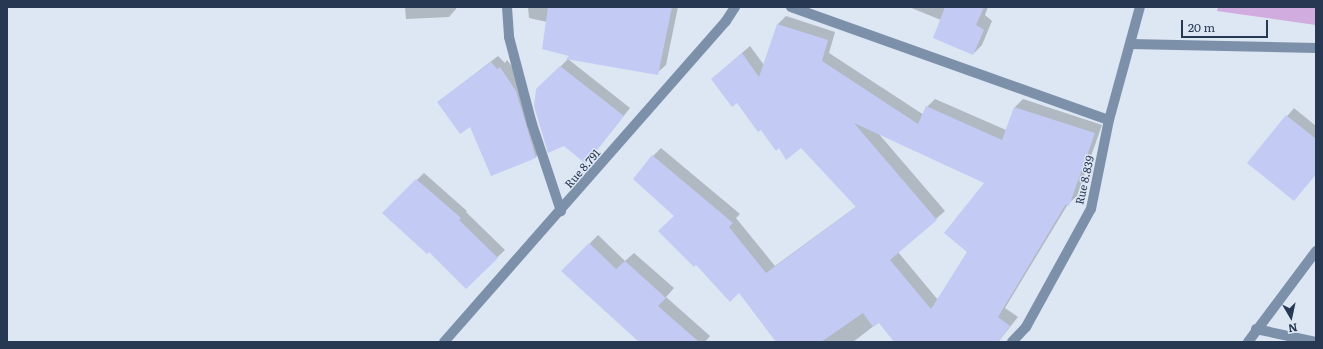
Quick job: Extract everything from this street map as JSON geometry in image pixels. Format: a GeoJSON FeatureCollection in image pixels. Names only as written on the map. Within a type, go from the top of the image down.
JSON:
{"type":"FeatureCollection","features":[{"type":"Feature","properties":{"kind":"street"},"geometry":{"type":"LineString","coordinates":[[507,7],[511,44],[532,124],[561,211]]}},
{"type":"Feature","properties":{"kind":"street","name":"Rue 8.791"},"geometry":{"type":"LineString","coordinates":[[444,342],[561,211],[726,21],[735,7]]}},
{"type":"Feature","properties":{"kind":"street"},"geometry":{"type":"LineString","coordinates":[[791,7],[1110,120]]}},
{"type":"Feature","properties":{"kind":"street","name":"Rue 8.839"},"geometry":{"type":"LineString","coordinates":[[1012,342],[1026,327],[1091,209],[1110,120],[1140,7]]}},
{"type":"Feature","properties":{"kind":"street"},"geometry":{"type":"LineString","coordinates":[[1130,44],[1316,48]]}},
{"type":"Feature","properties":{"kind":"street"},"geometry":{"type":"LineString","coordinates":[[1248,342],[1256,329],[1316,251]]}},
{"type":"Feature","properties":{"kind":"street"},"geometry":{"type":"LineString","coordinates":[[1256,329],[1316,342]]}},
{"type":"Feature","properties":{"kind":"shaded area"},"geometry":{"type":"Polygon","coordinates":[[[1218,7],[1316,7],[1316,25],[1217,11],[1218,7]]]}},
{"type":"Feature","properties":{"kind":"building"},"geometry":{"type":"Polygon","coordinates":[[[548,7],[672,7],[658,75],[566,59],[569,56],[542,49],[548,7]]]}},
{"type":"Feature","properties":{"kind":"building"},"geometry":{"type":"Polygon","coordinates":[[[945,7],[984,7],[976,25],[984,30],[973,55],[933,38],[945,7]]]}},
{"type":"Feature","properties":{"kind":"building"},"geometry":{"type":"Polygon","coordinates":[[[777,24],[828,40],[822,61],[918,124],[926,106],[1002,140],[1014,107],[1095,133],[1069,206],[1066,204],[998,317],[1010,326],[998,342],[894,342],[879,323],[873,327],[863,313],[821,342],[776,342],[739,293],[730,302],[696,265],[694,267],[658,231],[674,216],[633,179],[652,155],[733,223],[729,227],[766,273],[856,207],[801,148],[786,160],[779,148],[776,151],[761,130],[758,132],[737,103],[732,107],[711,79],[742,53],[759,77],[777,24]],[[854,123],[937,220],[890,260],[931,309],[967,252],[944,233],[984,183],[854,123]]]}},
{"type":"Feature","properties":{"kind":"building"},"geometry":{"type":"Polygon","coordinates":[[[491,62],[497,69],[500,67],[516,91],[536,158],[491,176],[470,127],[460,134],[437,102],[491,62]]]}},
{"type":"Feature","properties":{"kind":"building"},"geometry":{"type":"Polygon","coordinates":[[[560,66],[624,116],[586,164],[564,146],[548,153],[534,106],[536,89],[560,66]]]}},
{"type":"Feature","properties":{"kind":"building"},"geometry":{"type":"Polygon","coordinates":[[[1286,115],[1316,139],[1316,174],[1294,201],[1247,163],[1286,115]]]}},
{"type":"Feature","properties":{"kind":"building"},"geometry":{"type":"Polygon","coordinates":[[[416,179],[461,218],[459,220],[498,258],[466,289],[429,252],[427,254],[382,213],[416,179]]]}},
{"type":"Feature","properties":{"kind":"building"},"geometry":{"type":"Polygon","coordinates":[[[589,243],[616,269],[625,261],[666,298],[658,306],[699,342],[639,342],[561,271],[589,243]]]}}]}
